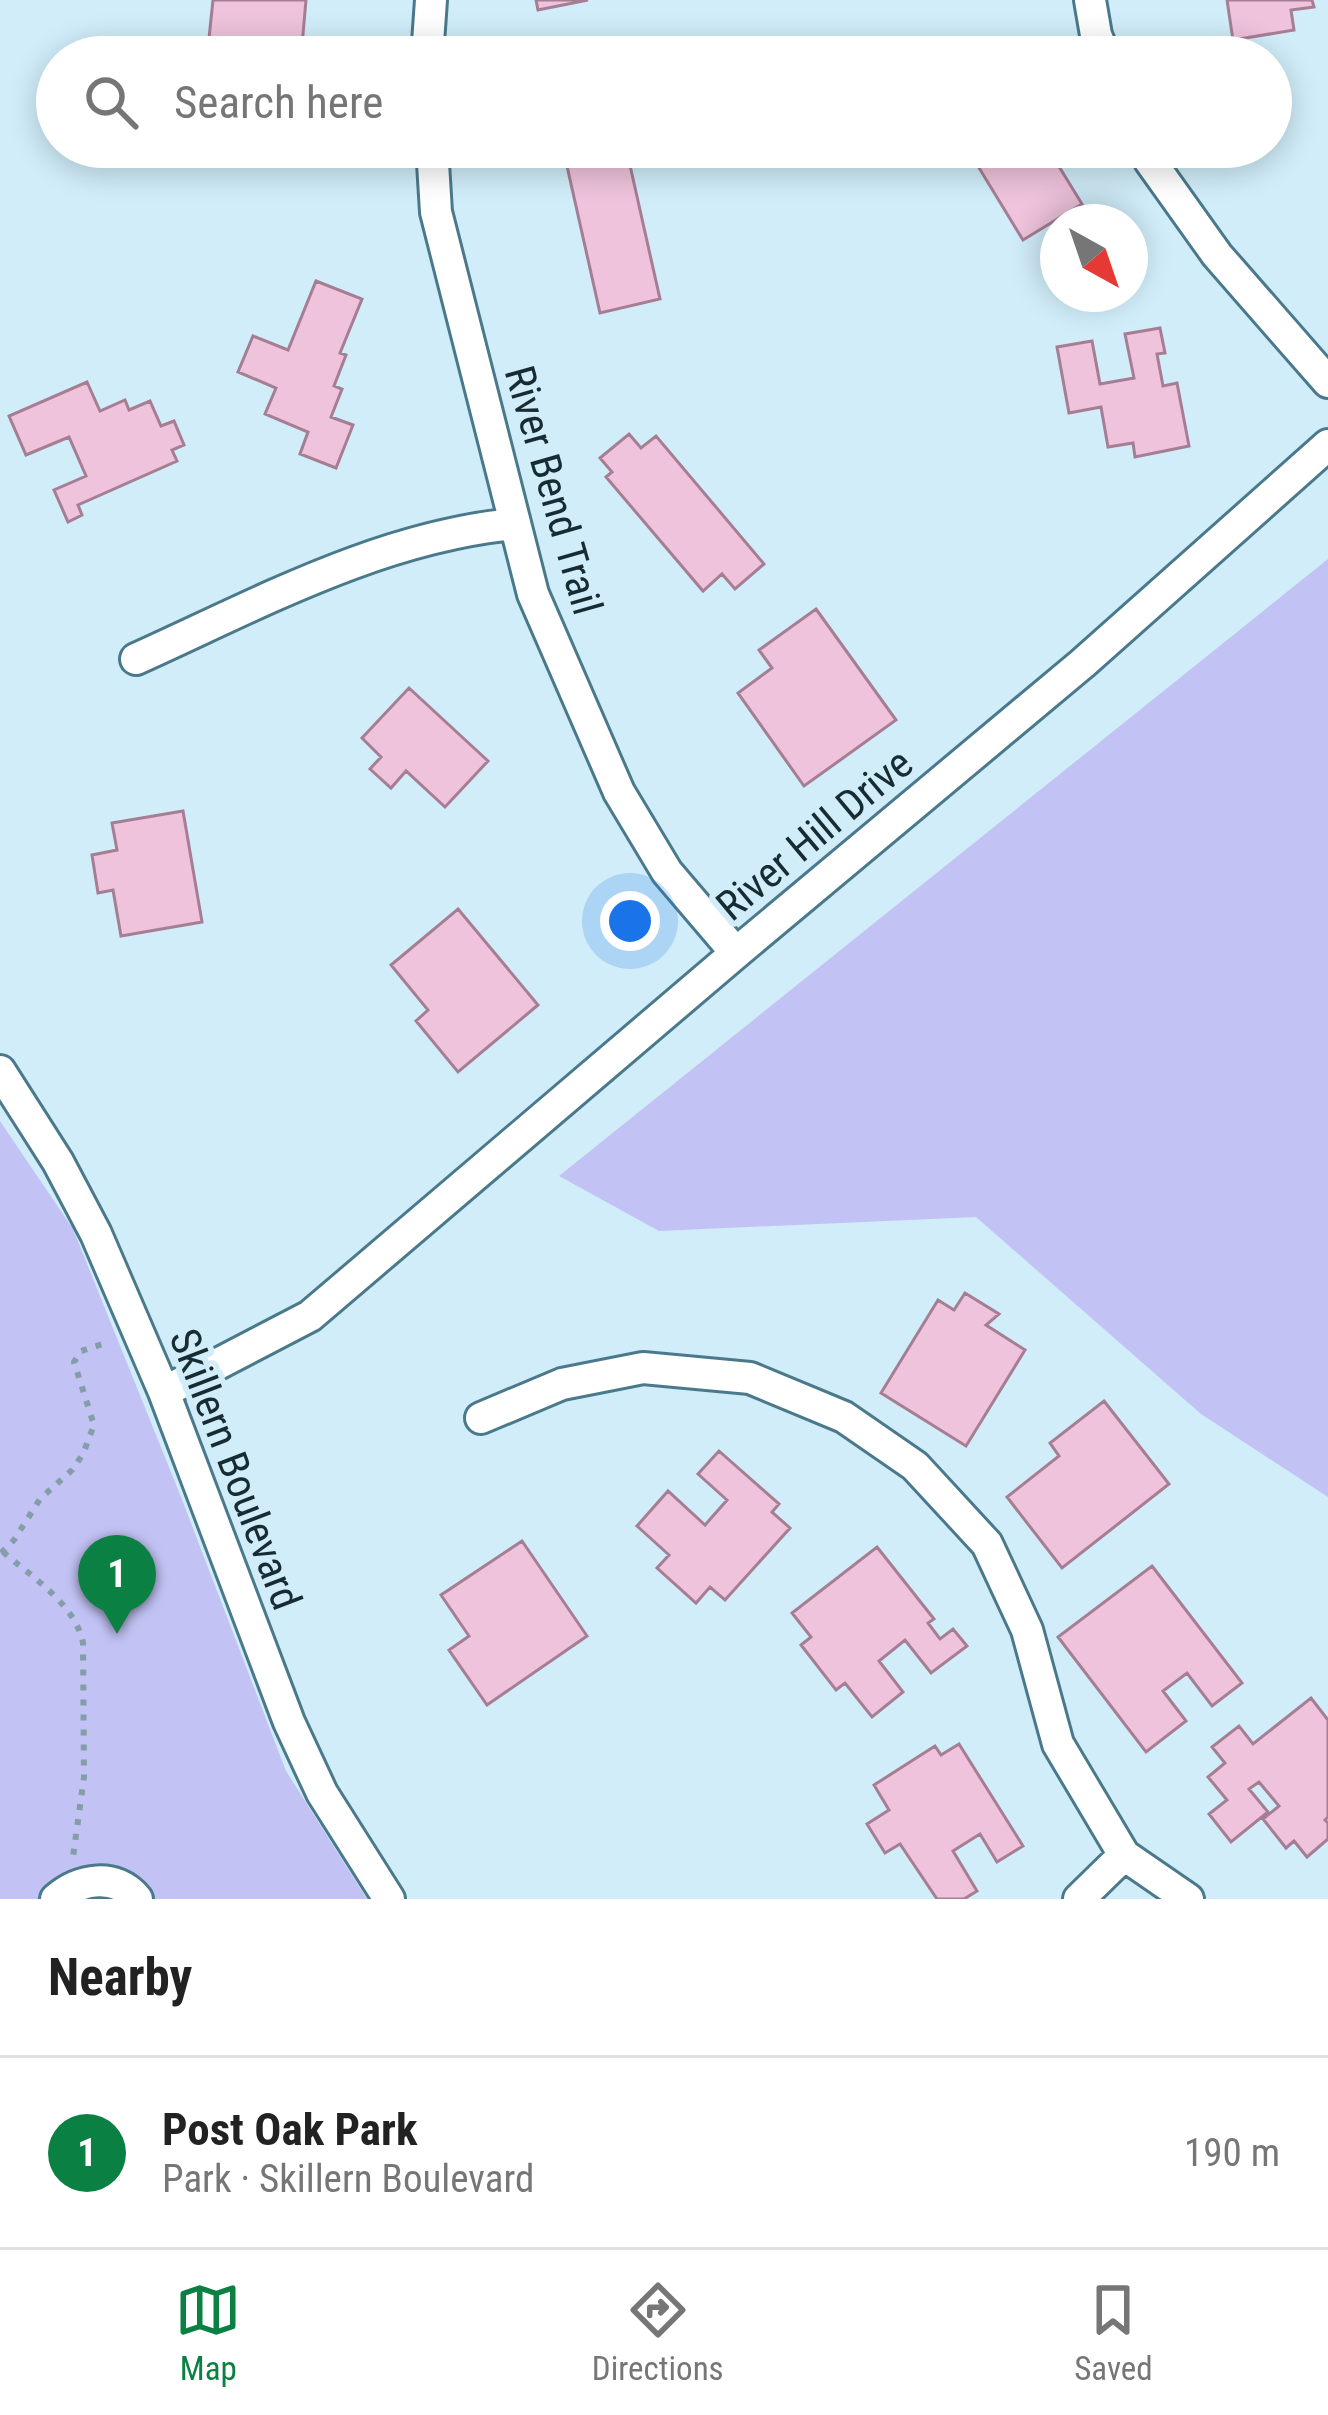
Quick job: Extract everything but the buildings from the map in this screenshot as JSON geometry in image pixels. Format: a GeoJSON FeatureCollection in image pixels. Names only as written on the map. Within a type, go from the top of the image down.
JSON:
{"type":"FeatureCollection","features":[{"type":"Feature","properties":{"kind":"street"},"geometry":{"type":"LineString","coordinates":[[428,36],[430,0]]}},
{"type":"Feature","properties":{"kind":"street"},"geometry":{"type":"LineString","coordinates":[[1090,0],[1096,36]]}},
{"type":"Feature","properties":{"kind":"street","name":"River Bend Trail"},"geometry":{"type":"LineString","coordinates":[[433,168],[436,212],[533,594],[619,792],[667,872],[736,953]]}},
{"type":"Feature","properties":{"kind":"street"},"geometry":{"type":"LineString","coordinates":[[1155,168],[1217,255],[1328,382]]}},
{"type":"Feature","properties":{"kind":"street","name":"River Hill Drive"},"geometry":{"type":"LineString","coordinates":[[164,1392],[310,1316],[1083,663],[1328,445]]}},
{"type":"Feature","properties":{"kind":"street"},"geometry":{"type":"LineString","coordinates":[[136,659],[349,562],[469,528],[514,524]]}},
{"type":"Feature","properties":{"kind":"street","name":"Skillern Boulevard"},"geometry":{"type":"LineString","coordinates":[[0,1071],[58,1162],[96,1234],[164,1392],[289,1722],[322,1793],[389,1899]]}},
{"type":"Feature","properties":{"kind":"street"},"geometry":{"type":"LineString","coordinates":[[481,1418],[562,1384],[643,1368],[750,1378],[844,1418],[915,1466],[987,1544],[1027,1630],[1058,1744],[1124,1855],[1188,1899]]}},
{"type":"Feature","properties":{"kind":"street"},"geometry":{"type":"LineString","coordinates":[[1079,1899],[1124,1855]]}},
{"type":"Feature","properties":{"kind":"street"},"geometry":{"type":"LineString","coordinates":[[63,1893],[102,1880],[130,1890],[137,1899]]}},
{"type":"Feature","properties":{"kind":"path"},"geometry":{"type":"LineString","coordinates":[[63,1893],[84,1777],[83,1643],[80,1628],[50,1592],[1,1553],[40,1499],[72,1470],[94,1425],[74,1362],[81,1352],[139,1331]]}},
{"type":"Feature","properties":{"kind":"shaded area"},"geometry":{"type":"Polygon","coordinates":[[[1328,559],[1328,1497],[1201,1414],[976,1217],[659,1231],[559,1176],[1328,559]]]}},
{"type":"Feature","properties":{"kind":"shaded area"},"geometry":{"type":"Polygon","coordinates":[[[0,1121],[73,1229],[286,1771],[367,1899],[0,1899],[0,1121]]]}},
{"type":"Feature","properties":{"kind":"place","name":"Post Oak Park"},"geometry":{"type":"Point","coordinates":[117,1634]}}]}
